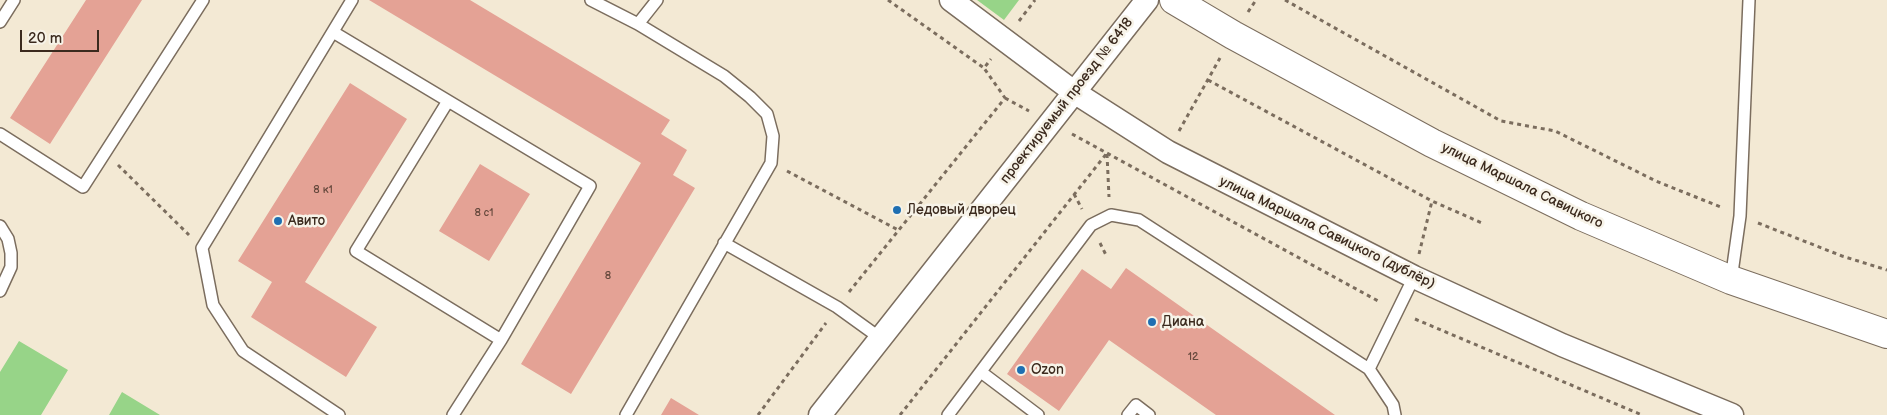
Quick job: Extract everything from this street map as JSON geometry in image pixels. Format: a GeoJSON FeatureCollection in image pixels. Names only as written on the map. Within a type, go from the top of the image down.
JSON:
{"type":"FeatureCollection","features":[{"type":"Feature","properties":{"kind":"street","name":"улица Маршала Савицкого (дублёр)"},"geometry":{"type":"LineString","coordinates":[[951,0],[1074,92],[1168,152],[1414,277],[1719,413]]}},
{"type":"Feature","properties":{"kind":"street","name":"проектируемый проезд № 6418"},"geometry":{"type":"LineString","coordinates":[[820,415],[1147,0]]}},
{"type":"Feature","properties":{"kind":"street","name":"улица Маршала Савицкого"},"geometry":{"type":"LineString","coordinates":[[1174,0],[1233,36],[1461,157],[1581,216],[1731,280],[1887,334]]}},
{"type":"Feature","properties":{"kind":"lane"},"geometry":{"type":"LineString","coordinates":[[0,22],[14,0]]}},
{"type":"Feature","properties":{"kind":"lane"},"geometry":{"type":"LineString","coordinates":[[0,134],[83,188],[203,0]]}},
{"type":"Feature","properties":{"kind":"lane"},"geometry":{"type":"LineString","coordinates":[[339,415],[244,351],[213,305],[202,248],[352,0]]}},
{"type":"Feature","properties":{"kind":"lane"},"geometry":{"type":"LineString","coordinates":[[591,0],[638,24],[724,76],[767,114],[773,136],[771,163],[626,415]]}},
{"type":"Feature","properties":{"kind":"lane"},"geometry":{"type":"LineString","coordinates":[[638,24],[657,0]]}},
{"type":"Feature","properties":{"kind":"lane"},"geometry":{"type":"LineString","coordinates":[[1731,280],[1740,216],[1750,0]]}},
{"type":"Feature","properties":{"kind":"lane"},"geometry":{"type":"LineString","coordinates":[[333,32],[590,186],[501,340],[453,415]]}},
{"type":"Feature","properties":{"kind":"lane"},"geometry":{"type":"LineString","coordinates":[[448,101],[356,251],[501,340]]}},
{"type":"Feature","properties":{"kind":"lane"},"geometry":{"type":"LineString","coordinates":[[948,415],[1090,225],[1111,215],[1139,220],[1369,369],[1394,410],[1404,415]]}},
{"type":"Feature","properties":{"kind":"lane"},"geometry":{"type":"LineString","coordinates":[[0,226],[8,239],[11,267],[0,291]]}},
{"type":"Feature","properties":{"kind":"lane"},"geometry":{"type":"LineString","coordinates":[[724,243],[837,307],[880,338]]}},
{"type":"Feature","properties":{"kind":"lane"},"geometry":{"type":"LineString","coordinates":[[1369,369],[1414,277]]}},
{"type":"Feature","properties":{"kind":"lane"},"geometry":{"type":"LineString","coordinates":[[981,372],[1038,415]]}},
{"type":"Feature","properties":{"kind":"lane"},"geometry":{"type":"LineString","coordinates":[[1128,415],[1136,405],[1149,415]]}},
{"type":"Feature","properties":{"kind":"path"},"geometry":{"type":"LineString","coordinates":[[1153,178],[1233,36],[1256,0]]}},
{"type":"Feature","properties":{"kind":"path"},"geometry":{"type":"LineString","coordinates":[[1285,0],[1501,120],[1556,131],[1656,181],[1842,256],[1887,270]]}},
{"type":"Feature","properties":{"kind":"path"},"geometry":{"type":"LineString","coordinates":[[984,68],[1005,98],[1398,312],[1642,415]]}},
{"type":"Feature","properties":{"kind":"path"},"geometry":{"type":"LineString","coordinates":[[1208,80],[1432,201],[1482,223]]}},
{"type":"Feature","properties":{"kind":"path"},"geometry":{"type":"LineString","coordinates":[[758,415],[837,307],[1005,98]]}},
{"type":"Feature","properties":{"kind":"path"},"geometry":{"type":"LineString","coordinates":[[105,153],[202,248]]}},
{"type":"Feature","properties":{"kind":"path"},"geometry":{"type":"LineString","coordinates":[[1107,153],[1111,215]]}},
{"type":"Feature","properties":{"kind":"path"},"geometry":{"type":"LineString","coordinates":[[900,415],[1107,153]]}},
{"type":"Feature","properties":{"kind":"path"},"geometry":{"type":"LineString","coordinates":[[771,163],[900,231]]}},
{"type":"Feature","properties":{"kind":"path"},"geometry":{"type":"LineString","coordinates":[[1414,277],[1432,201]]}},
{"type":"Feature","properties":{"kind":"green space"},"geometry":{"type":"Polygon","coordinates":[[[977,0],[1019,0],[1004,20],[977,0]]]}},
{"type":"Feature","properties":{"kind":"green space"},"geometry":{"type":"Polygon","coordinates":[[[19,341],[68,370],[41,415],[0,415],[0,372],[19,341]]]}},
{"type":"Feature","properties":{"kind":"green space"},"geometry":{"type":"Polygon","coordinates":[[[122,392],[160,415],[109,415],[122,392]]]}},
{"type":"Feature","properties":{"kind":"building"},"geometry":{"type":"Polygon","coordinates":[[[86,0],[142,0],[50,144],[10,118],[86,0]]]}},
{"type":"Feature","properties":{"kind":"building"},"geometry":{"type":"Polygon","coordinates":[[[369,0],[470,0],[670,120],[661,134],[687,150],[673,175],[695,188],[571,394],[521,364],[641,163],[369,0]]]}},
{"type":"Feature","properties":{"kind":"building"},"geometry":{"type":"Polygon","coordinates":[[[350,83],[407,119],[305,282],[377,327],[346,377],[251,317],[272,282],[238,261],[350,83]]]}},
{"type":"Feature","properties":{"kind":"building"},"geometry":{"type":"Polygon","coordinates":[[[480,164],[530,194],[489,261],[439,231],[480,164]]]}},
{"type":"Feature","properties":{"kind":"building"},"geometry":{"type":"Polygon","coordinates":[[[1126,268],[1335,415],[1216,415],[1109,340],[1059,411],[1007,374],[1082,269],[1111,289],[1126,268]]]}},
{"type":"Feature","properties":{"kind":"building"},"geometry":{"type":"Polygon","coordinates":[[[671,398],[699,415],[661,415],[671,398]]]}},
{"type":"Feature","properties":{"kind":"place","name":"Ледовый дворец"},"geometry":{"type":"Point","coordinates":[897,210]}},
{"type":"Feature","properties":{"kind":"place","name":"Авито"},"geometry":{"type":"Point","coordinates":[278,221]}},
{"type":"Feature","properties":{"kind":"place","name":"Диана"},"geometry":{"type":"Point","coordinates":[1152,322]}},
{"type":"Feature","properties":{"kind":"place","name":"Ozon"},"geometry":{"type":"Point","coordinates":[1021,370]}}]}
